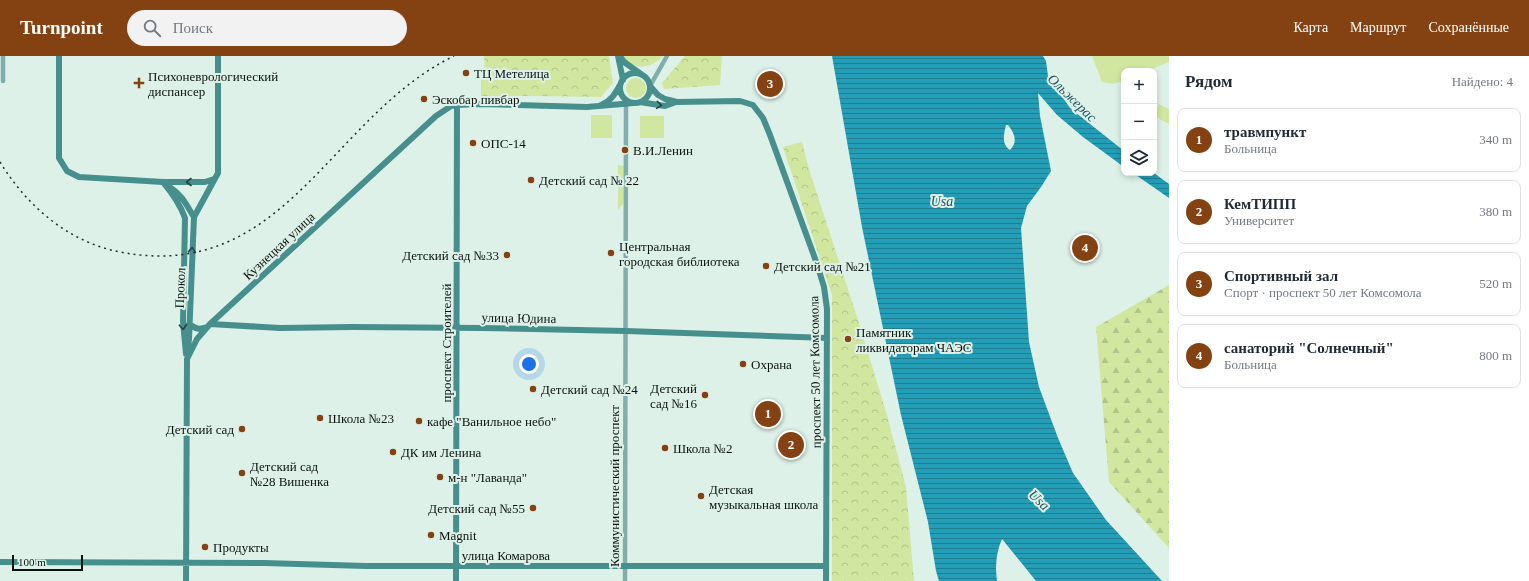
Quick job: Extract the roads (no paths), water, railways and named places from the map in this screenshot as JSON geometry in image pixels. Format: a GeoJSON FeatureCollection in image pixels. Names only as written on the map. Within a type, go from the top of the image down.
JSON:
{"type":"FeatureCollection","features":[{"type":"Feature","properties":{"kind":"main road"},"geometry":{"type":"LineString","coordinates":[[59,56],[59,158],[67,171],[79,177],[163,182],[205,182],[214,179]]}},
{"type":"Feature","properties":{"kind":"main road"},"geometry":{"type":"LineString","coordinates":[[194,217],[218,174],[218,56]]}},
{"type":"Feature","properties":{"kind":"main road"},"geometry":{"type":"LineString","coordinates":[[619,56],[624,62],[647,79],[650,86],[658,95],[664,99],[678,102]]}},
{"type":"Feature","properties":{"kind":"main road"},"geometry":{"type":"LineString","coordinates":[[619,56],[622,82],[620,88],[626,99],[637,102],[644,100],[649,94],[650,86]]}},
{"type":"Feature","properties":{"kind":"main road"},"geometry":{"type":"LineString","coordinates":[[598,106],[614,96],[626,77],[634,73],[642,75]]}},
{"type":"Feature","properties":{"kind":"main road","name":"проспект 50 лет Комсомола"},"geometry":{"type":"LineString","coordinates":[[678,102],[740,101],[753,105],[763,118],[770,135],[824,287],[827,309],[826,581]]}},
{"type":"Feature","properties":{"kind":"main road","name":"Кузнецкая улица"},"geometry":{"type":"LineString","coordinates":[[186,581],[187,359],[197,339],[209,325],[436,116],[451,106],[457,104],[598,106],[637,102],[665,106],[678,102]]}},
{"type":"Feature","properties":{"kind":"main road","name":"проспект Строителей"},"geometry":{"type":"LineString","coordinates":[[456,581],[457,104]]}},
{"type":"Feature","properties":{"kind":"main road"},"geometry":{"type":"LineString","coordinates":[[163,182],[177,192],[194,217]]}},
{"type":"Feature","properties":{"kind":"main road"},"geometry":{"type":"LineString","coordinates":[[163,182],[180,205],[184,218],[183,322],[184,344],[187,359]]}},
{"type":"Feature","properties":{"kind":"main road","name":"Прокол"},"geometry":{"type":"LineString","coordinates":[[187,359],[190,339],[189,324],[194,217]]}},
{"type":"Feature","properties":{"kind":"main road","name":"улица Юдина"},"geometry":{"type":"LineString","coordinates":[[189,324],[195,329],[202,329],[209,325],[280,328],[456,328],[626,331],[827,338]]}},
{"type":"Feature","properties":{"kind":"main road","name":"улица Комарова"},"geometry":{"type":"LineString","coordinates":[[1,562],[264,563],[366,566],[826,566]]}},
{"type":"Feature","properties":{"kind":"street"},"geometry":{"type":"LineString","coordinates":[[2,56],[3,81]]}},
{"type":"Feature","properties":{"kind":"street"},"geometry":{"type":"LineString","coordinates":[[650,86],[667,56]]}},
{"type":"Feature","properties":{"kind":"street","name":"Коммунистический проспект"},"geometry":{"type":"LineString","coordinates":[[624,581],[626,104]]}},
{"type":"Feature","properties":{"kind":"water","name":"Usa"},"geometry":{"type":"Polygon","coordinates":[[[832,56],[1043,56],[1046,61],[1048,76],[1070,108],[1121,149],[1121,165],[1083,137],[1057,115],[1038,93],[1040,116],[1051,171],[1027,206],[1021,228],[1029,342],[1039,387],[1073,473],[1106,520],[1162,581],[1036,581],[1002,539],[996,560],[997,581],[939,581],[928,522],[901,415],[862,227],[832,56]],[[1006,125],[1004,142],[1010,150],[1015,141],[1008,125],[1006,125]]]}},
{"type":"Feature","properties":{"kind":"water"},"geometry":{"type":"Polygon","coordinates":[[[1157,175],[1169,184],[1169,198],[1137,176],[1157,175]]]}},
{"type":"Feature","properties":{"kind":"railway"},"geometry":{"type":"LineString","coordinates":[[0,162],[11,178],[36,207],[66,231],[83,240],[120,252],[177,255],[224,243],[265,220],[302,188],[373,116],[411,83],[454,56]]}},
{"type":"Feature","properties":{"kind":"place","name":"ТЦ Метелица"},"geometry":{"type":"Point","coordinates":[466,73]}},
{"type":"Feature","properties":{"kind":"place","name":"Психоневрологический диспансер"},"geometry":{"type":"Point","coordinates":[139,83]}},
{"type":"Feature","properties":{"kind":"place","name":"Спортивный зал"},"geometry":{"type":"Point","coordinates":[770,84]}},
{"type":"Feature","properties":{"kind":"place","name":"Эскобар пивбар"},"geometry":{"type":"Point","coordinates":[424,99]}},
{"type":"Feature","properties":{"kind":"place","name":"ОПС-14"},"geometry":{"type":"Point","coordinates":[473,143]}},
{"type":"Feature","properties":{"kind":"place","name":"В.И.Ленин"},"geometry":{"type":"Point","coordinates":[625,150]}},
{"type":"Feature","properties":{"kind":"place","name":"Детский сад № 22"},"geometry":{"type":"Point","coordinates":[531,180]}},
{"type":"Feature","properties":{"kind":"place","name":"санаторий \"Солнечный\""},"geometry":{"type":"Point","coordinates":[1085,248]}},
{"type":"Feature","properties":{"kind":"place","name":"Центральная городская библиотека"},"geometry":{"type":"Point","coordinates":[611,253]}},
{"type":"Feature","properties":{"kind":"place","name":"Детский сад №33"},"geometry":{"type":"Point","coordinates":[507,255]}},
{"type":"Feature","properties":{"kind":"place","name":"Детский сад №21"},"geometry":{"type":"Point","coordinates":[766,266]}},
{"type":"Feature","properties":{"kind":"place","name":"Памятник ликвидаторам ЧАЭС"},"geometry":{"type":"Point","coordinates":[848,339]}},
{"type":"Feature","properties":{"kind":"place","name":"Охрана"},"geometry":{"type":"Point","coordinates":[743,364]}},
{"type":"Feature","properties":{"kind":"place","name":"Детский сад №24"},"geometry":{"type":"Point","coordinates":[533,389]}},
{"type":"Feature","properties":{"kind":"place","name":"Детский сад №16"},"geometry":{"type":"Point","coordinates":[705,395]}},
{"type":"Feature","properties":{"kind":"place","name":"травмпункт"},"geometry":{"type":"Point","coordinates":[768,414]}},
{"type":"Feature","properties":{"kind":"place","name":"Школа №23"},"geometry":{"type":"Point","coordinates":[320,418]}},
{"type":"Feature","properties":{"kind":"place","name":"кафе \"Ванильное небо\""},"geometry":{"type":"Point","coordinates":[419,421]}},
{"type":"Feature","properties":{"kind":"place","name":"Детский сад"},"geometry":{"type":"Point","coordinates":[242,429]}},
{"type":"Feature","properties":{"kind":"place","name":"КемТИПП"},"geometry":{"type":"Point","coordinates":[791,445]}},
{"type":"Feature","properties":{"kind":"place","name":"Школа №2"},"geometry":{"type":"Point","coordinates":[665,448]}},
{"type":"Feature","properties":{"kind":"place","name":"ДК им Ленина"},"geometry":{"type":"Point","coordinates":[393,452]}},
{"type":"Feature","properties":{"kind":"place","name":"Детский сад №28 Вишенка"},"geometry":{"type":"Point","coordinates":[242,473]}},
{"type":"Feature","properties":{"kind":"place","name":"м-н \"Лаванда\""},"geometry":{"type":"Point","coordinates":[440,477]}},
{"type":"Feature","properties":{"kind":"place","name":"Детская музыкальная школа"},"geometry":{"type":"Point","coordinates":[701,496]}},
{"type":"Feature","properties":{"kind":"place","name":"Детский сад №55"},"geometry":{"type":"Point","coordinates":[533,508]}},
{"type":"Feature","properties":{"kind":"place","name":"Magnit"},"geometry":{"type":"Point","coordinates":[431,535]}},
{"type":"Feature","properties":{"kind":"place","name":"Продукты"},"geometry":{"type":"Point","coordinates":[205,547]}},
{"type":"Feature","properties":{"kind":"water label","name":"Ольжерас"},"geometry":{"type":"Point","coordinates":[1072,98]}}]}
